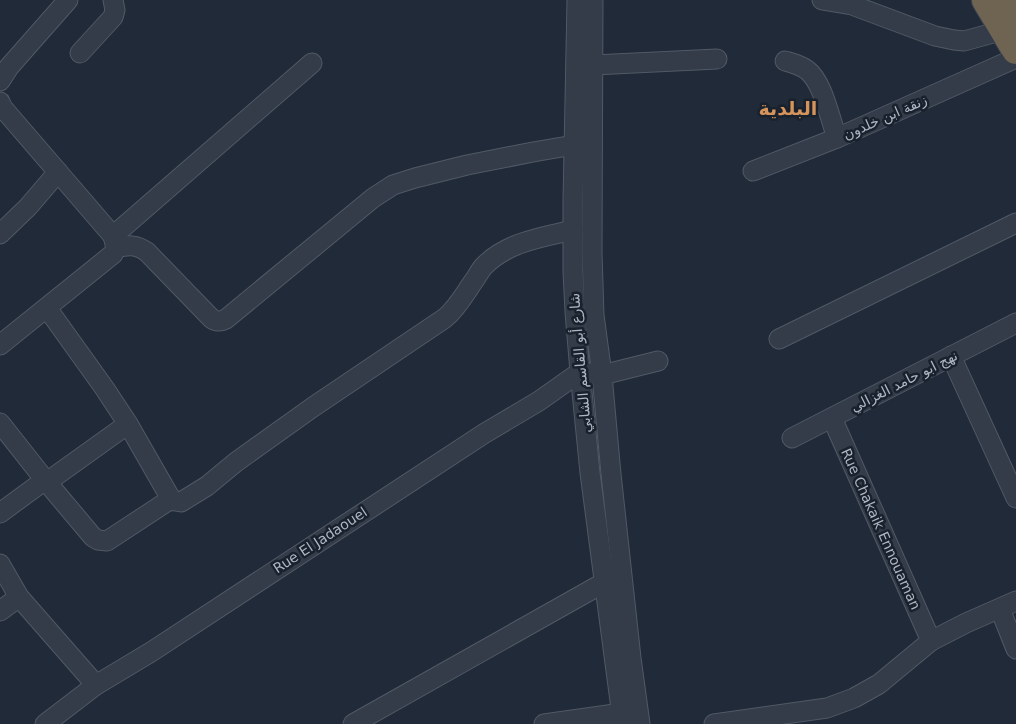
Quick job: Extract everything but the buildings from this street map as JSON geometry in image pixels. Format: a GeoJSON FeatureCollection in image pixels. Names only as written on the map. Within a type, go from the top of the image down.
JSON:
{"type":"FeatureCollection","features":[{"type":"Feature","properties":{"kind":"highway"},"geometry":{"type":"LineString","coordinates":[[986,0],[1012,30]]}},
{"type":"Feature","properties":{"kind":"highway"},"geometry":{"type":"LineString","coordinates":[[1010,0],[1012,30]]}},
{"type":"Feature","properties":{"kind":"street"},"geometry":{"type":"LineString","coordinates":[[3,68],[68,0]]}},
{"type":"Feature","properties":{"kind":"street"},"geometry":{"type":"LineString","coordinates":[[80,53],[113,17],[115,10],[113,0]]}},
{"type":"Feature","properties":{"kind":"street","name":"شارع أبو القاسم الشابي"},"geometry":{"type":"LineString","coordinates":[[576,0],[573,271],[580,372],[590,473],[614,579],[640,724]]}},
{"type":"Feature","properties":{"kind":"street","name":"شارع أبو القاسم الشابي"},"geometry":{"type":"LineString","coordinates":[[594,0],[592,276],[594,315],[602,375],[623,718]]}},
{"type":"Feature","properties":{"kind":"street"},"geometry":{"type":"LineString","coordinates":[[807,0],[821,0],[852,6],[935,36],[954,40],[964,41],[1012,30]]}},
{"type":"Feature","properties":{"kind":"street","name":"زنقة ابن خلدون"},"geometry":{"type":"LineString","coordinates":[[753,171],[837,138],[1016,58]]}},
{"type":"Feature","properties":{"kind":"street"},"geometry":{"type":"LineString","coordinates":[[575,72],[593,65],[717,59]]}},
{"type":"Feature","properties":{"kind":"street"},"geometry":{"type":"LineString","coordinates":[[784,60],[800,66],[814,77],[820,87],[837,138]]}},
{"type":"Feature","properties":{"kind":"street"},"geometry":{"type":"LineString","coordinates":[[0,345],[113,254],[114,242],[312,63]]}},
{"type":"Feature","properties":{"kind":"street"},"geometry":{"type":"LineString","coordinates":[[0,102],[2,107],[58,172],[114,242],[135,246],[147,252],[215,321],[226,319],[359,210],[394,185],[467,164],[574,145]]}},
{"type":"Feature","properties":{"kind":"street"},"geometry":{"type":"LineString","coordinates":[[0,234],[58,172]]}},
{"type":"Feature","properties":{"kind":"street"},"geometry":{"type":"LineString","coordinates":[[779,339],[1016,223]]}},
{"type":"Feature","properties":{"kind":"street"},"geometry":{"type":"LineString","coordinates":[[47,308],[128,424],[171,499],[181,502],[207,486],[236,462],[313,407],[445,318],[461,300],[484,266],[496,256],[511,247],[573,230]]}},
{"type":"Feature","properties":{"kind":"street","name":"نهج ابو حامد الغزالي"},"geometry":{"type":"LineString","coordinates":[[792,438],[1016,323]]}},
{"type":"Feature","properties":{"kind":"street"},"geometry":{"type":"LineString","coordinates":[[952,356],[1016,498]]}},
{"type":"Feature","properties":{"kind":"street"},"geometry":{"type":"LineString","coordinates":[[580,372],[602,375],[658,361]]}},
{"type":"Feature","properties":{"kind":"street","name":"Rue El Jadaouel"},"geometry":{"type":"LineString","coordinates":[[46,724],[96,686],[484,434],[539,401],[580,372]]}},
{"type":"Feature","properties":{"kind":"street","name":"Rue Chakaik Ennouaman"},"geometry":{"type":"LineString","coordinates":[[832,418],[931,641]]}},
{"type":"Feature","properties":{"kind":"street"},"geometry":{"type":"LineString","coordinates":[[0,422],[46,481],[94,537],[102,542],[107,541],[171,499]]}},
{"type":"Feature","properties":{"kind":"street"},"geometry":{"type":"LineString","coordinates":[[0,513],[128,424]]}},
{"type":"Feature","properties":{"kind":"street"},"geometry":{"type":"LineString","coordinates":[[0,564],[19,597],[96,686]]}},
{"type":"Feature","properties":{"kind":"street"},"geometry":{"type":"LineString","coordinates":[[353,724],[614,579]]}},
{"type":"Feature","properties":{"kind":"street"},"geometry":{"type":"LineString","coordinates":[[0,611],[19,597]]}},
{"type":"Feature","properties":{"kind":"street"},"geometry":{"type":"LineString","coordinates":[[714,724],[827,708],[854,698],[879,684],[931,641],[1008,605],[1016,649]]}},
{"type":"Feature","properties":{"kind":"street"},"geometry":{"type":"LineString","coordinates":[[544,724],[623,718]]}},
{"type":"Feature","properties":{"kind":"district","name":"البلدية"},"geometry":{"type":"Point","coordinates":[788,108]}}]}
